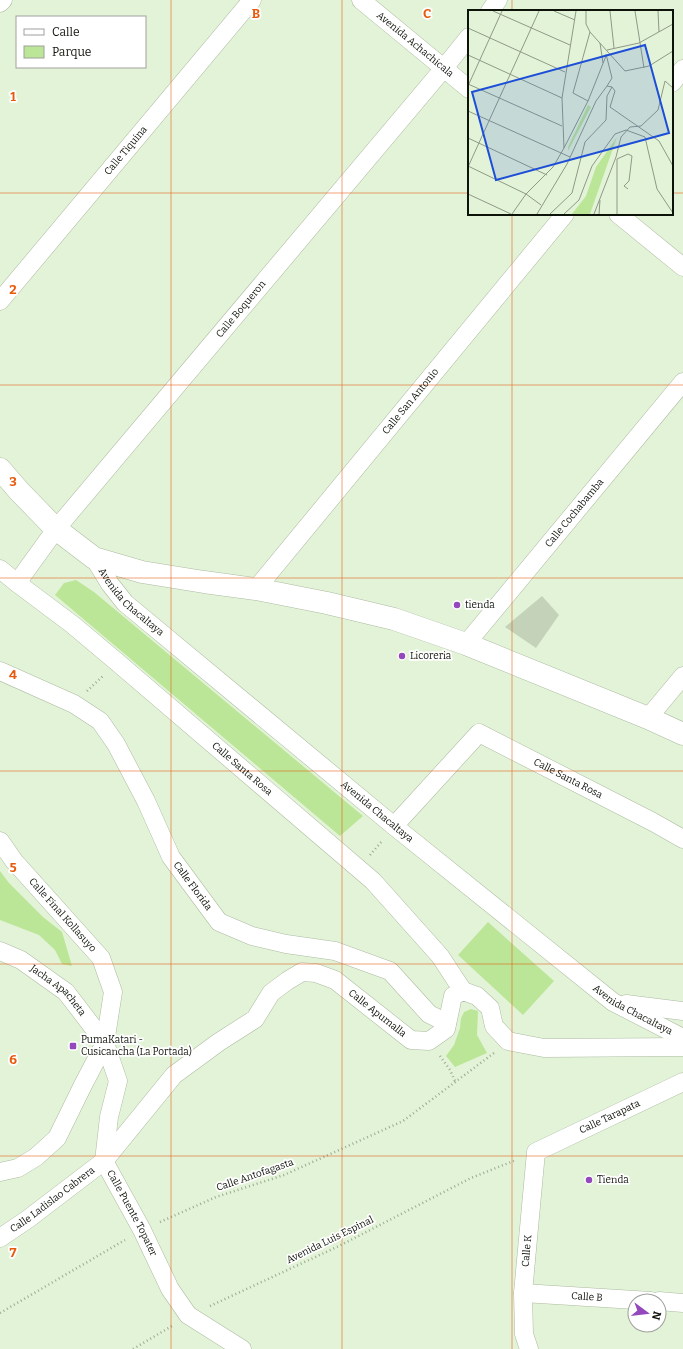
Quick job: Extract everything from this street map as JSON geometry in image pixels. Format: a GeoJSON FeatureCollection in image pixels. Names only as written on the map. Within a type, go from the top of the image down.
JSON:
{"type":"FeatureCollection","features":[{"type":"Feature","properties":{"kind":"street"},"geometry":{"type":"LineString","coordinates":[[0,3],[3,0]]}},
{"type":"Feature","properties":{"kind":"street","name":"Calle Tiquina"},"geometry":{"type":"LineString","coordinates":[[0,301],[252,0]]}},
{"type":"Feature","properties":{"kind":"street","name":"Avenida Achachicala"},"geometry":{"type":"LineString","coordinates":[[361,0],[468,88]]}},
{"type":"Feature","properties":{"kind":"street"},"geometry":{"type":"LineString","coordinates":[[491,10],[498,0]]}},
{"type":"Feature","properties":{"kind":"street","name":"Calle Boqueron"},"geometry":{"type":"LineString","coordinates":[[17,583],[56,529],[468,38]]}},
{"type":"Feature","properties":{"kind":"street"},"geometry":{"type":"LineString","coordinates":[[673,82],[683,69]]}},
{"type":"Feature","properties":{"kind":"street","name":"Calle San Antonio"},"geometry":{"type":"LineString","coordinates":[[256,589],[564,215]]}},
{"type":"Feature","properties":{"kind":"street"},"geometry":{"type":"LineString","coordinates":[[619,215],[683,266]]}},
{"type":"Feature","properties":{"kind":"street","name":"Calle Cochabamba"},"geometry":{"type":"LineString","coordinates":[[466,644],[683,382]]}},
{"type":"Feature","properties":{"kind":"street","name":"Avenida Chacaltaya"},"geometry":{"type":"LineString","coordinates":[[0,469],[56,529],[94,558],[110,584],[125,603],[394,826],[613,1002],[683,1038]]}},
{"type":"Feature","properties":{"kind":"street","name":"Avenida Chacaltaya"},"geometry":{"type":"LineString","coordinates":[[94,558],[142,572],[256,589],[327,603],[394,619],[466,644],[648,718],[683,734]]}},
{"type":"Feature","properties":{"kind":"street","name":"Calle Santa Rosa"},"geometry":{"type":"LineString","coordinates":[[0,569],[73,625],[373,881],[440,956],[463,991]]}},
{"type":"Feature","properties":{"kind":"street","name":"Calle Florida"},"geometry":{"type":"LineString","coordinates":[[0,671],[74,704],[100,721],[116,744],[146,802],[171,857],[219,922],[252,936],[286,944],[335,951],[390,971],[429,1014],[447,1023]]}},
{"type":"Feature","properties":{"kind":"street"},"geometry":{"type":"LineString","coordinates":[[648,718],[683,676]]}},
{"type":"Feature","properties":{"kind":"street","name":"Calle Santa Rosa"},"geometry":{"type":"LineString","coordinates":[[394,826],[479,733],[653,822],[683,839]]}},
{"type":"Feature","properties":{"kind":"street","name":"Calle Final Kollasuyo"},"geometry":{"type":"LineString","coordinates":[[0,841],[14,861],[101,958],[113,992],[104,1043]]}},
{"type":"Feature","properties":{"kind":"street","name":"Jacha Apacheta"},"geometry":{"type":"LineString","coordinates":[[0,951],[21,960],[66,992],[104,1043]]}},
{"type":"Feature","properties":{"kind":"street","name":"Calle Apumalla"},"geometry":{"type":"LineString","coordinates":[[104,1161],[174,1074],[255,1019],[271,993],[302,972],[316,973],[335,980],[411,1040],[429,1041]]}},
{"type":"Feature","properties":{"kind":"street"},"geometry":{"type":"LineString","coordinates":[[429,1041],[446,1029],[453,996],[463,991],[477,996],[490,1008],[494,1026],[508,1041],[544,1048],[683,1047]]}},
{"type":"Feature","properties":{"kind":"street"},"geometry":{"type":"LineString","coordinates":[[613,1002],[683,1011]]}},
{"type":"Feature","properties":{"kind":"street"},"geometry":{"type":"LineString","coordinates":[[0,1172],[18,1168],[36,1158],[57,1138],[104,1043]]}},
{"type":"Feature","properties":{"kind":"street","name":"Calle Puente Topater"},"geometry":{"type":"LineString","coordinates":[[104,1043],[118,1081],[110,1117],[104,1161],[142,1230],[170,1290],[188,1316],[242,1349]]}},
{"type":"Feature","properties":{"kind":"street","name":"Calle Tarapata"},"geometry":{"type":"LineString","coordinates":[[536,1152],[683,1082]]}},
{"type":"Feature","properties":{"kind":"street","name":"Calle K"},"geometry":{"type":"LineString","coordinates":[[529,1349],[524,1334],[523,1293],[536,1152]]}},
{"type":"Feature","properties":{"kind":"street","name":"Calle Ladislao Cabrera"},"geometry":{"type":"LineString","coordinates":[[0,1238],[28,1219],[104,1161]]}},
{"type":"Feature","properties":{"kind":"street","name":"Calle B"},"geometry":{"type":"LineString","coordinates":[[523,1293],[627,1300]]}},
{"type":"Feature","properties":{"kind":"street"},"geometry":{"type":"LineString","coordinates":[[667,1302],[683,1303]]}},
{"type":"Feature","properties":{"kind":"path"},"geometry":{"type":"LineString","coordinates":[[74,704],[117,662]]}},
{"type":"Feature","properties":{"kind":"path"},"geometry":{"type":"LineString","coordinates":[[358,869],[394,826]]}},
{"type":"Feature","properties":{"kind":"path"},"geometry":{"type":"LineString","coordinates":[[429,1041],[450,1070],[455,1081]]}},
{"type":"Feature","properties":{"kind":"path","name":"Calle Antofagasta"},"geometry":{"type":"LineString","coordinates":[[0,1313],[142,1230],[216,1197],[284,1176],[403,1121],[508,1041]]}},
{"type":"Feature","properties":{"kind":"path","name":"Avenida Luis Espinal"},"geometry":{"type":"LineString","coordinates":[[133,1349],[188,1316],[339,1246],[471,1178],[536,1152]]}},
{"type":"Feature","properties":{"kind":"green space"},"geometry":{"type":"Polygon","coordinates":[[[76,580],[94,592],[363,816],[340,836],[55,595],[64,583],[76,580]]]}},
{"type":"Feature","properties":{"kind":"green space"},"geometry":{"type":"Polygon","coordinates":[[[0,871],[9,883],[43,917],[62,932],[72,966],[62,964],[55,950],[39,935],[0,920],[0,871]]]}},
{"type":"Feature","properties":{"kind":"green space"},"geometry":{"type":"Polygon","coordinates":[[[488,922],[554,981],[523,1015],[458,955],[488,922]]]}},
{"type":"Feature","properties":{"kind":"green space"},"geometry":{"type":"Polygon","coordinates":[[[471,1009],[478,1011],[477,1035],[487,1053],[455,1067],[446,1056],[454,1045],[464,1012],[471,1009]]]}},
{"type":"Feature","properties":{"kind":"building"},"geometry":{"type":"Polygon","coordinates":[[[542,596],[559,615],[536,648],[505,627],[542,596]]]}},
{"type":"Feature","properties":{"kind":"place","name":"tienda"},"geometry":{"type":"Point","coordinates":[457,605]}},
{"type":"Feature","properties":{"kind":"place","name":"Licoreria"},"geometry":{"type":"Point","coordinates":[402,656]}},
{"type":"Feature","properties":{"kind":"place","name":"PumaKatari - Cusicancha (La Portada)"},"geometry":{"type":"Point","coordinates":[73,1046]}},
{"type":"Feature","properties":{"kind":"place","name":"Tienda"},"geometry":{"type":"Point","coordinates":[589,1180]}}]}
